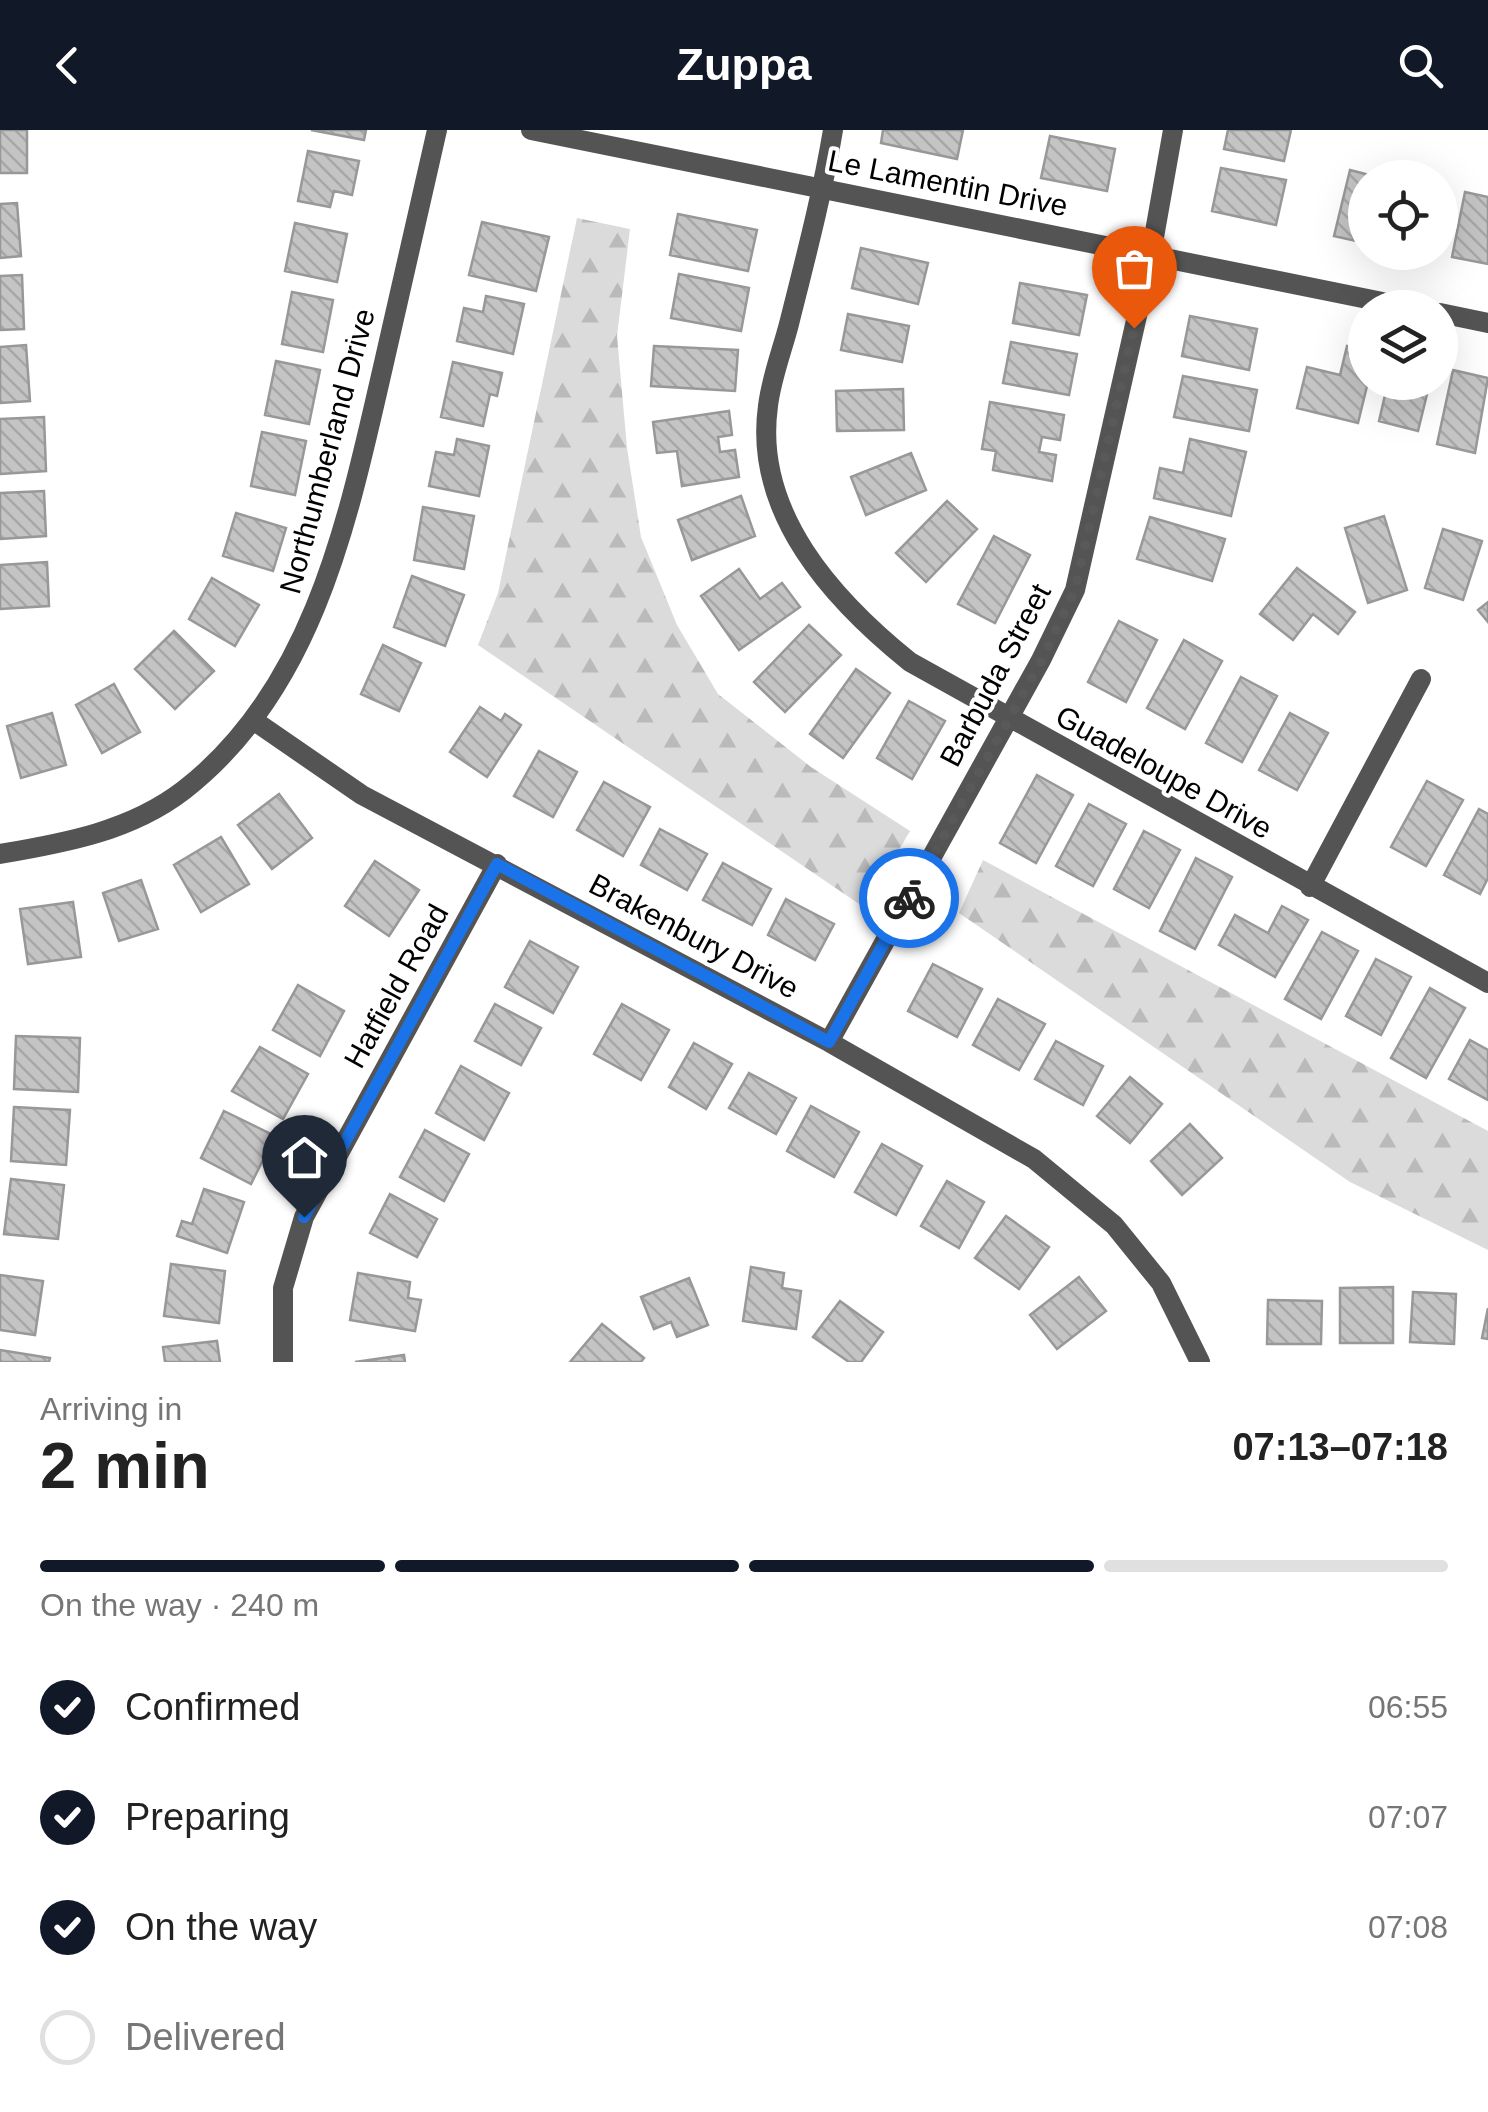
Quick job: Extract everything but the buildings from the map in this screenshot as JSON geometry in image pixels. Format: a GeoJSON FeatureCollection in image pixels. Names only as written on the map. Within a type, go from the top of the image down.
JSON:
{"type":"FeatureCollection","features":[{"type":"Feature","properties":{"kind":"street","name":"Northumberland Drive"},"geometry":{"type":"LineString","coordinates":[[0,854],[110,830],[161,804],[210,768],[275,691],[314,616],[348,508],[436,130]]}},
{"type":"Feature","properties":{"kind":"street","name":"Le Lamentin Drive"},"geometry":{"type":"LineString","coordinates":[[532,130],[1348,295]]}},
{"type":"Feature","properties":{"kind":"street","name":"Guadeloupe Drive"},"geometry":{"type":"LineString","coordinates":[[834,130],[768,407],[768,450],[781,505],[796,540],[860,622],[910,662],[1310,888],[1488,983]]}},
{"type":"Feature","properties":{"kind":"street","name":"Barbuda Street"},"geometry":{"type":"LineString","coordinates":[[829,1042],[1075,590],[1151,254],[1173,130]]}},
{"type":"Feature","properties":{"kind":"street"},"geometry":{"type":"LineString","coordinates":[[1458,317],[1488,323]]}},
{"type":"Feature","properties":{"kind":"street"},"geometry":{"type":"LineString","coordinates":[[1310,888],[1421,680]]}},
{"type":"Feature","properties":{"kind":"street","name":"Brakenbury Drive"},"geometry":{"type":"LineString","coordinates":[[253,720],[362,795],[829,1042],[1034,1159],[1114,1225],[1161,1283],[1200,1362]]}},
{"type":"Feature","properties":{"kind":"street","name":"Hatfield Road"},"geometry":{"type":"LineString","coordinates":[[283,1362],[283,1288],[304,1217],[497,864]]}},
{"type":"Feature","properties":{"kind":"green space"},"geometry":{"type":"Polygon","coordinates":[[[577,218],[630,229],[617,336],[627,448],[641,537],[677,625],[718,694],[811,767],[910,831],[865,908],[478,645],[498,593],[577,218]]]}},
{"type":"Feature","properties":{"kind":"green space"},"geometry":{"type":"Polygon","coordinates":[[[983,860],[1488,1131],[1488,1250],[1350,1182],[959,913],[983,860]]]}},
{"type":"Feature","properties":{"kind":"way so far"},"geometry":{"type":"LineString","coordinates":[[909,898],[1042,660],[1075,590],[1134,328]]}},
{"type":"Feature","properties":{"kind":"route"},"geometry":{"type":"LineString","coordinates":[[304,1217],[497,864],[829,1042],[909,898]]}}]}
